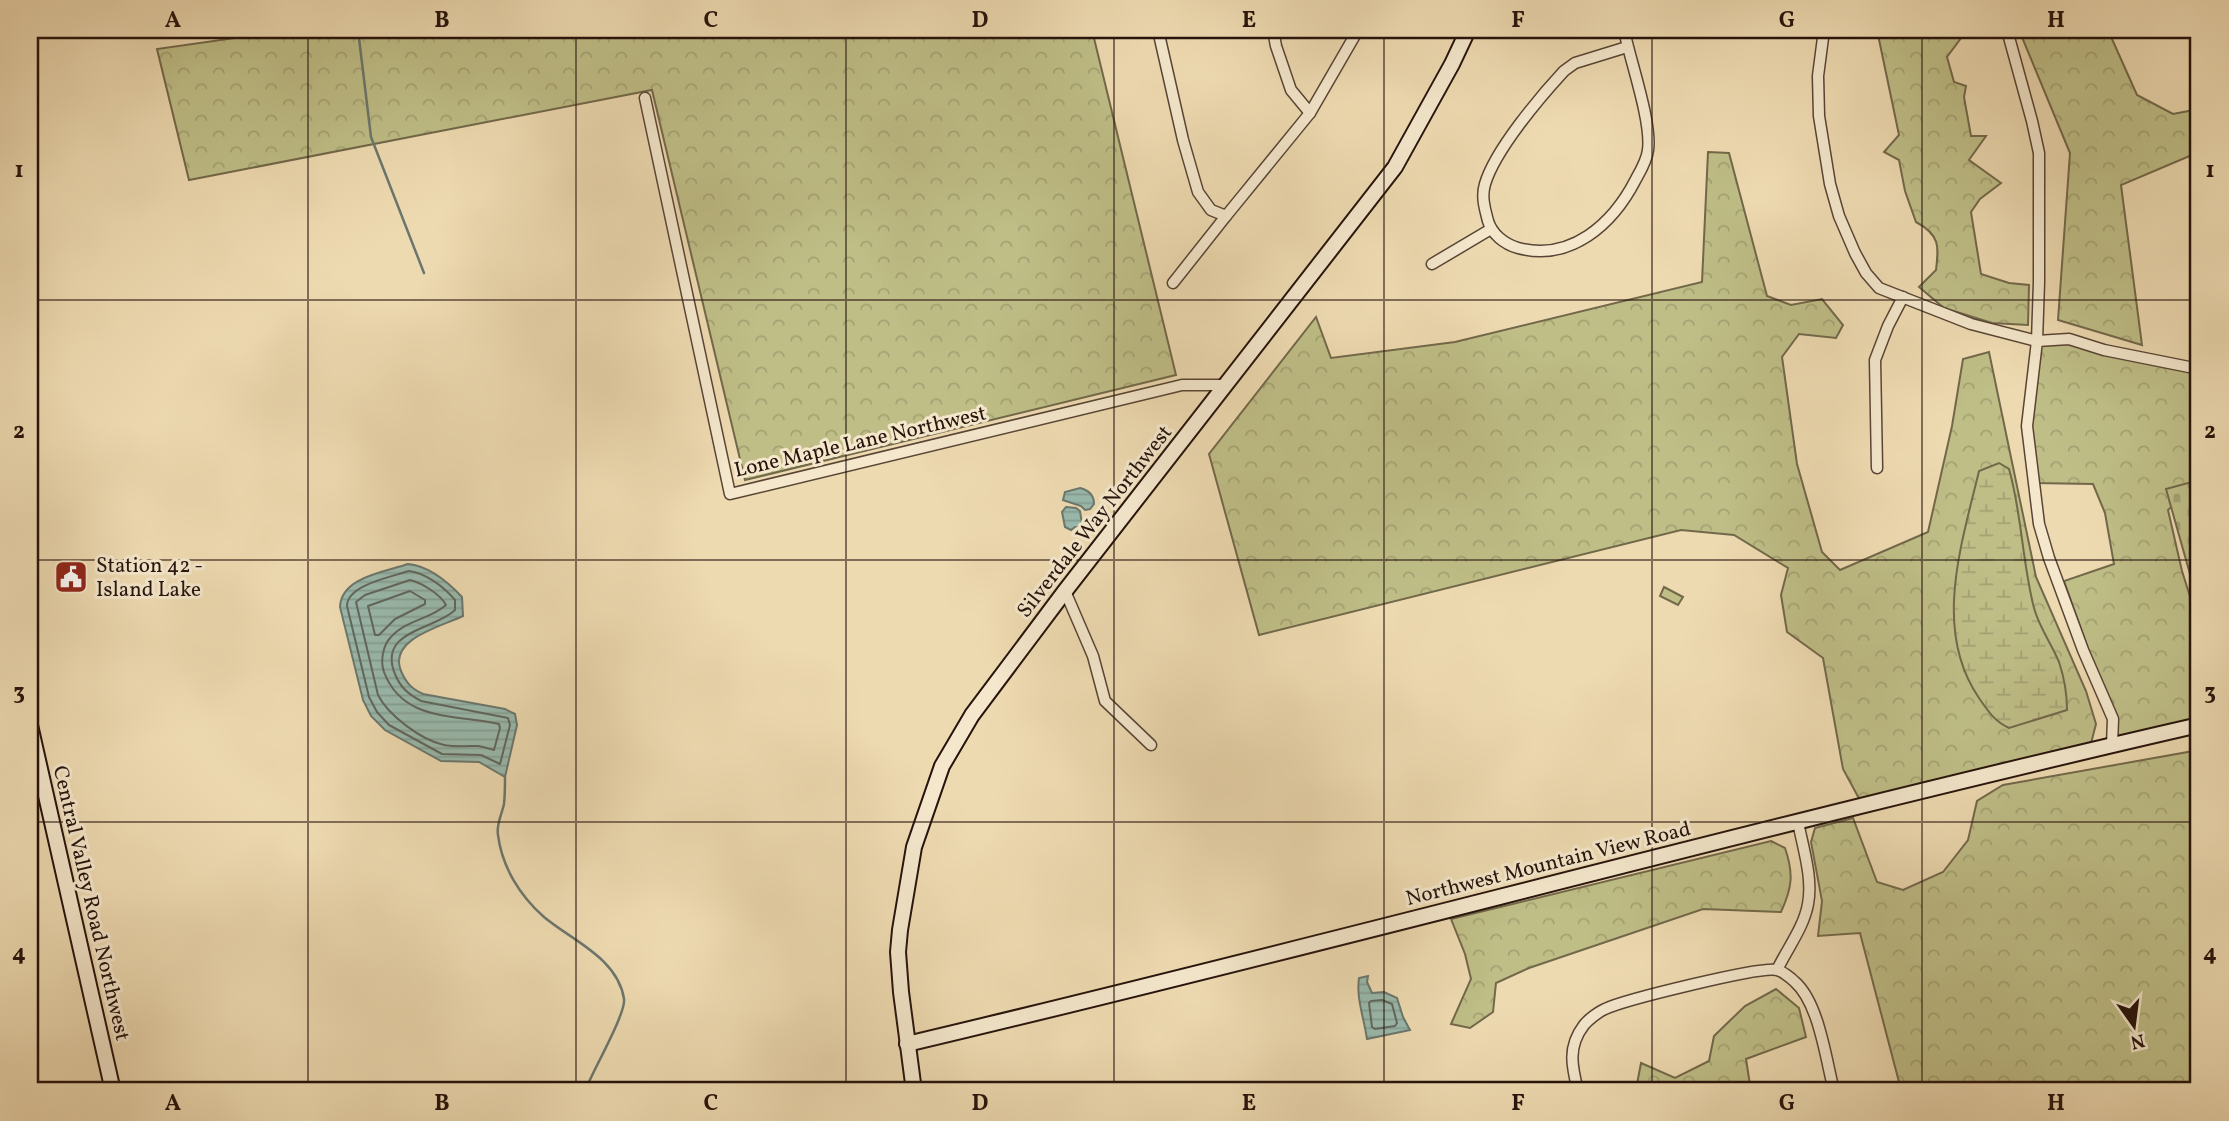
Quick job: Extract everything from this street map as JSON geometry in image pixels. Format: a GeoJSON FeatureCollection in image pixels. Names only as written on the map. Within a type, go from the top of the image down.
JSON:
{"type":"FeatureCollection","features":[{"type":"Feature","properties":{"kind":"main road","name":"Silverdale Way Northwest"},"geometry":{"type":"LineString","coordinates":[[914,1091],[899,962],[900,930],[907,877],[924,814],[942,766],[961,733],[1065,591],[1395,167],[1468,30]]}},
{"type":"Feature","properties":{"kind":"main road","name":"Central Valley Road Northwest"},"geometry":{"type":"LineString","coordinates":[[30,725],[113,1091]]}},
{"type":"Feature","properties":{"kind":"main road","name":"Northwest Mountain View Road"},"geometry":{"type":"LineString","coordinates":[[907,1044],[1221,968],[1798,822],[2199,726]]}},
{"type":"Feature","properties":{"kind":"street"},"geometry":{"type":"LineString","coordinates":[[1158,30],[1198,192],[1211,210],[1226,216]]}},
{"type":"Feature","properties":{"kind":"street"},"geometry":{"type":"LineString","coordinates":[[1273,30],[1291,90],[1310,113]]}},
{"type":"Feature","properties":{"kind":"street"},"geometry":{"type":"LineString","coordinates":[[1173,283],[1310,113],[1359,30]]}},
{"type":"Feature","properties":{"kind":"street"},"geometry":{"type":"LineString","coordinates":[[1624,30],[1645,116],[1649,145],[1644,164],[1627,197],[1614,216],[1571,245],[1552,251],[1532,252],[1510,246],[1491,229],[1484,208],[1485,186],[1498,158],[1564,71],[1575,63],[1627,47]]}},
{"type":"Feature","properties":{"kind":"street"},"geometry":{"type":"LineString","coordinates":[[1824,30],[1818,76],[1819,116],[1830,184],[1839,216],[1866,273],[1879,288],[1971,324],[2037,341],[2069,339],[2104,350],[2199,369]]}},
{"type":"Feature","properties":{"kind":"street"},"geometry":{"type":"LineString","coordinates":[[2007,30],[2039,153],[2037,341],[2027,426],[2039,523],[2082,650],[2113,719],[2112,745]]}},
{"type":"Feature","properties":{"kind":"street","name":"Lone Maple Lane Northwest"},"geometry":{"type":"LineString","coordinates":[[645,98],[730,494],[1182,386],[1226,384]]}},
{"type":"Feature","properties":{"kind":"street"},"geometry":{"type":"LineString","coordinates":[[1432,264],[1491,229]]}},
{"type":"Feature","properties":{"kind":"street"},"geometry":{"type":"LineString","coordinates":[[1877,468],[1875,360],[1888,326],[1903,298]]}},
{"type":"Feature","properties":{"kind":"street"},"geometry":{"type":"LineString","coordinates":[[1065,591],[1093,656],[1105,701],[1151,745]]}},
{"type":"Feature","properties":{"kind":"street"},"geometry":{"type":"LineString","coordinates":[[1777,970],[1809,903],[1809,878],[1798,822]]}},
{"type":"Feature","properties":{"kind":"street"},"geometry":{"type":"LineString","coordinates":[[1578,1091],[1570,1056],[1573,1044],[1584,1024],[1604,1010],[1742,973],[1777,970],[1795,982],[1804,993],[1816,1019],[1834,1091]]}},
{"type":"Feature","properties":{"kind":"green space"},"geometry":{"type":"Polygon","coordinates":[[[272,30],[1092,30],[1176,375],[745,480],[652,90],[189,180],[157,49],[270,33],[272,30]]]}},
{"type":"Feature","properties":{"kind":"green space"},"geometry":{"type":"Polygon","coordinates":[[[1877,30],[1967,30],[1947,57],[1954,82],[1966,86],[1964,97],[1971,136],[1986,136],[1969,160],[2001,183],[1980,199],[1971,212],[1981,274],[2009,283],[2029,285],[2028,325],[1992,323],[1944,308],[1919,287],[1936,270],[1938,254],[1934,237],[1916,222],[1905,191],[1899,160],[1884,152],[1899,135],[1877,30]]]}},
{"type":"Feature","properties":{"kind":"green space"},"geometry":{"type":"Polygon","coordinates":[[[2019,30],[2108,30],[2137,95],[2173,114],[2199,109],[2199,152],[2121,185],[2142,345],[2058,320],[2070,153],[2019,30]]]}},
{"type":"Feature","properties":{"kind":"green space"},"geometry":{"type":"Polygon","coordinates":[[[1708,152],[1729,153],[1767,296],[1791,305],[1822,299],[1843,325],[1836,338],[1799,334],[1782,357],[1797,464],[1822,552],[1840,570],[1928,532],[1952,426],[1963,359],[1989,352],[2036,577],[2086,691],[2096,724],[2089,751],[1862,804],[1843,769],[1823,658],[1787,632],[1781,595],[1788,568],[1734,535],[1681,530],[1259,635],[1209,454],[1316,317],[1331,358],[1455,342],[1702,282],[1708,152]]]}},
{"type":"Feature","properties":{"kind":"green space"},"geometry":{"type":"Polygon","coordinates":[[[2069,339],[2196,369],[2191,400],[2199,419],[2199,491],[2180,498],[2168,510],[2182,571],[2199,625],[2199,725],[2112,745],[2113,719],[2064,581],[2114,564],[2105,513],[2093,484],[2034,483],[2027,426],[2037,341],[2069,339]]]}},
{"type":"Feature","properties":{"kind":"green space"},"geometry":{"type":"Polygon","coordinates":[[[1999,463],[2009,469],[2034,608],[2059,662],[2067,704],[2067,710],[2009,728],[1988,711],[1965,672],[1957,644],[1954,615],[1959,557],[1979,471],[1999,463]]]}},
{"type":"Feature","properties":{"kind":"green space"},"geometry":{"type":"Polygon","coordinates":[[[2199,480],[2199,606],[2166,489],[2199,480]]]}},
{"type":"Feature","properties":{"kind":"green space"},"geometry":{"type":"Polygon","coordinates":[[[1664,587],[1683,597],[1678,605],[1660,596],[1664,587]]]}},
{"type":"Feature","properties":{"kind":"green space"},"geometry":{"type":"Polygon","coordinates":[[[2199,750],[2199,1086],[2161,1087],[2157,1091],[1868,1091],[1899,1082],[1860,933],[1818,936],[1822,901],[1811,842],[1815,828],[1853,818],[1877,882],[1903,890],[1943,872],[1968,840],[1977,801],[2003,785],[2199,750]]]}},
{"type":"Feature","properties":{"kind":"green space"},"geometry":{"type":"Polygon","coordinates":[[[1771,841],[1785,848],[1791,873],[1788,896],[1781,912],[1703,909],[1529,968],[1496,983],[1493,1012],[1470,1028],[1451,1024],[1471,979],[1465,954],[1451,919],[1771,841]]]}},
{"type":"Feature","properties":{"kind":"green space"},"geometry":{"type":"Polygon","coordinates":[[[1776,989],[1799,1008],[1806,1037],[1746,1059],[1751,1091],[1638,1091],[1641,1063],[1675,1078],[1709,1061],[1714,1036],[1745,1006],[1776,989]]]}},
{"type":"Feature","properties":{"kind":"water"},"geometry":{"type":"Polygon","coordinates":[[[1080,488],[1093,498],[1094,504],[1090,509],[1085,510],[1063,500],[1065,492],[1080,488]]]}},
{"type":"Feature","properties":{"kind":"water"},"geometry":{"type":"Polygon","coordinates":[[[1066,507],[1080,511],[1082,524],[1078,528],[1071,530],[1065,527],[1062,512],[1066,507]]]}},
{"type":"Feature","properties":{"kind":"water"},"geometry":{"type":"Polygon","coordinates":[[[408,564],[431,571],[457,591],[462,597],[463,616],[409,642],[402,650],[399,660],[401,671],[410,685],[423,694],[505,709],[515,714],[517,725],[505,777],[479,762],[441,761],[385,730],[371,716],[363,700],[340,607],[342,597],[356,582],[366,577],[408,564]]]}},
{"type":"Feature","properties":{"kind":"water"},"geometry":{"type":"Polygon","coordinates":[[[1368,976],[1367,982],[1372,993],[1384,992],[1397,998],[1410,1030],[1367,1039],[1358,986],[1359,978],[1368,976]]]}},
{"type":"Feature","properties":{"kind":"waterway"},"geometry":{"type":"LineString","coordinates":[[358,30],[371,137],[424,273]]}},
{"type":"Feature","properties":{"kind":"waterway"},"geometry":{"type":"LineString","coordinates":[[505,777],[504,804],[498,831],[503,858],[513,880],[527,900],[544,917],[603,961],[613,972],[624,999],[614,1030],[585,1091]]}},
{"type":"Feature","properties":{"kind":"place","name":"Station 42 - Island Lake"},"geometry":{"type":"Point","coordinates":[71,577]}}]}
